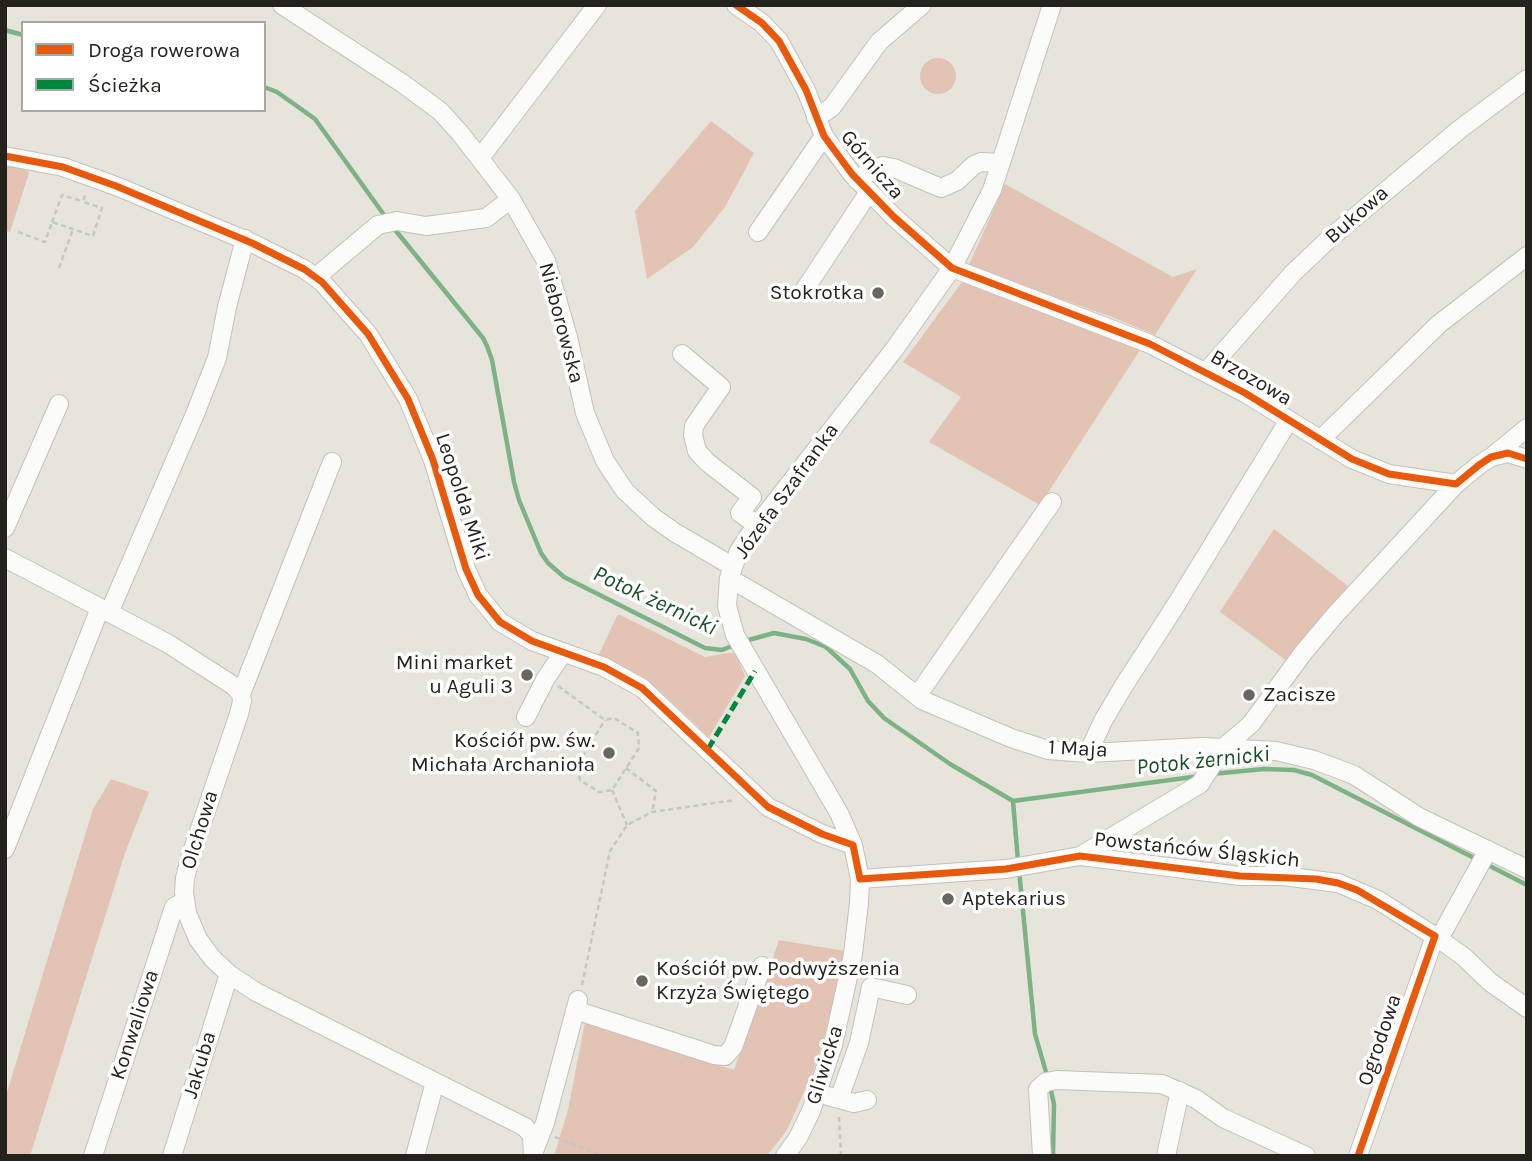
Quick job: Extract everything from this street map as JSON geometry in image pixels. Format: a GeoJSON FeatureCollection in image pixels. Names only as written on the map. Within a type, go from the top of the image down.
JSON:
{"type":"FeatureCollection","features":[{"type":"Feature","properties":{"kind":"street","name":"Nieborowska"},"geometry":{"type":"LineString","coordinates":[[282,5],[426,100],[452,123],[480,158],[511,199],[550,271],[585,413],[605,461],[625,491],[653,517],[731,572]]}},
{"type":"Feature","properties":{"kind":"street"},"geometry":{"type":"LineString","coordinates":[[480,158],[597,5]]}},
{"type":"Feature","properties":{"kind":"street","name":"Górnicza"},"geometry":{"type":"LineString","coordinates":[[736,5],[762,23],[779,41],[806,90],[824,136],[863,186],[952,268]]}},
{"type":"Feature","properties":{"kind":"street","name":"Górnicza"},"geometry":{"type":"LineString","coordinates":[[816,118],[832,107],[879,42],[922,5]]}},
{"type":"Feature","properties":{"kind":"street","name":"Józefa Szafranka"},"geometry":{"type":"LineString","coordinates":[[853,845],[823,783],[735,635],[727,606],[731,572],[739,551],[757,525],[893,351],[952,268],[992,190],[1052,5]]}},
{"type":"Feature","properties":{"kind":"street","name":"Bukowa"},"geometry":{"type":"LineString","coordinates":[[1206,372],[1293,272],[1330,238],[1460,129],[1527,79]]}},
{"type":"Feature","properties":{"kind":"street"},"geometry":{"type":"LineString","coordinates":[[758,232],[824,136]]}},
{"type":"Feature","properties":{"kind":"street","name":"Leopolda Miki"},"geometry":{"type":"LineString","coordinates":[[5,156],[71,169],[245,239],[316,277],[368,334],[408,399],[433,460],[459,552],[478,595],[506,627],[532,641],[604,667],[642,688],[756,796],[791,819],[853,845]]}},
{"type":"Feature","properties":{"kind":"street"},"geometry":{"type":"LineString","coordinates":[[805,289],[863,186],[876,168],[888,167],[941,188],[952,184],[981,162],[1001,163]]}},
{"type":"Feature","properties":{"kind":"street"},"geometry":{"type":"LineString","coordinates":[[316,277],[378,225],[397,221],[426,226],[486,218],[511,199]]}},
{"type":"Feature","properties":{"kind":"street"},"geometry":{"type":"LineString","coordinates":[[5,849],[105,611],[195,414],[217,358],[245,239]]}},
{"type":"Feature","properties":{"kind":"street"},"geometry":{"type":"LineString","coordinates":[[1320,440],[1439,324],[1527,256]]}},
{"type":"Feature","properties":{"kind":"street","name":"Brzozowa"},"geometry":{"type":"LineString","coordinates":[[952,268],[1150,344],[1206,372],[1352,459],[1389,474],[1456,484]]}},
{"type":"Feature","properties":{"kind":"street"},"geometry":{"type":"LineString","coordinates":[[682,354],[721,387],[699,415],[694,426],[697,451],[752,497],[740,513],[757,525]]}},
{"type":"Feature","properties":{"kind":"street"},"geometry":{"type":"LineString","coordinates":[[5,528],[59,404]]}},
{"type":"Feature","properties":{"kind":"street"},"geometry":{"type":"LineString","coordinates":[[1088,753],[1123,687],[1289,420]]}},
{"type":"Feature","properties":{"kind":"street"},"geometry":{"type":"LineString","coordinates":[[1080,856],[1200,784],[1223,748],[1251,724],[1303,653],[1335,615],[1456,484],[1527,428]]}},
{"type":"Feature","properties":{"kind":"street"},"geometry":{"type":"LineString","coordinates":[[1491,457],[1508,453],[1527,459]]}},
{"type":"Feature","properties":{"kind":"street","name":"Olchowa"},"geometry":{"type":"LineString","coordinates":[[331,462],[241,694],[239,714],[191,855],[185,878],[185,901],[192,926],[204,949],[229,974],[256,992],[525,1127],[532,1136],[534,1153]]}},
{"type":"Feature","properties":{"kind":"street"},"geometry":{"type":"LineString","coordinates":[[917,696],[1052,502]]}},
{"type":"Feature","properties":{"kind":"street"},"geometry":{"type":"LineString","coordinates":[[5,558],[187,655],[234,686],[241,694]]}},
{"type":"Feature","properties":{"kind":"street","name":"1 Maja"},"geometry":{"type":"LineString","coordinates":[[731,572],[877,664],[922,700],[1010,738],[1048,750],[1088,753],[1203,747],[1276,751],[1335,766],[1354,775],[1483,858],[1527,869]]}},
{"type":"Feature","properties":{"kind":"street"},"geometry":{"type":"LineString","coordinates":[[526,718],[546,678],[563,653]]}},
{"type":"Feature","properties":{"kind":"street","name":"Gliwicka"},"geometry":{"type":"LineString","coordinates":[[785,1156],[805,1124],[818,1093],[833,1045],[848,979],[860,879],[853,845]]}},
{"type":"Feature","properties":{"kind":"street","name":"Powstańców Śląskich"},"geometry":{"type":"LineString","coordinates":[[860,879],[1006,869],[1080,856],[1240,876],[1283,876],[1338,883],[1378,900],[1437,938],[1464,957],[1490,982],[1527,1008]]}},
{"type":"Feature","properties":{"kind":"street","name":"Ogrodowa"},"geometry":{"type":"LineString","coordinates":[[1357,1156],[1437,938],[1483,858]]}},
{"type":"Feature","properties":{"kind":"street","name":"Konwaliowa"},"geometry":{"type":"LineString","coordinates":[[93,1156],[174,907],[185,901]]}},
{"type":"Feature","properties":{"kind":"street"},"geometry":{"type":"LineString","coordinates":[[534,1153],[545,1123],[577,1005],[714,1055],[726,1056],[733,1047],[762,965]]}},
{"type":"Feature","properties":{"kind":"street","name":"Jakuba"},"geometry":{"type":"LineString","coordinates":[[172,1156],[229,974]]}},
{"type":"Feature","properties":{"kind":"street"},"geometry":{"type":"LineString","coordinates":[[839,1099],[859,1044],[872,987],[907,995]]}},
{"type":"Feature","properties":{"kind":"street"},"geometry":{"type":"LineString","coordinates":[[1042,1156],[1038,1089],[1051,1081],[1162,1084],[1180,1091],[1223,1118],[1306,1156]]}},
{"type":"Feature","properties":{"kind":"street"},"geometry":{"type":"LineString","coordinates":[[415,1156],[435,1082]]}},
{"type":"Feature","properties":{"kind":"street"},"geometry":{"type":"LineString","coordinates":[[1166,1156],[1180,1091]]}},
{"type":"Feature","properties":{"kind":"street"},"geometry":{"type":"LineString","coordinates":[[818,1093],[858,1103],[867,1100]]}},
{"type":"Feature","properties":{"kind":"path"},"geometry":{"type":"LineString","coordinates":[[83,202],[88,188]]}},
{"type":"Feature","properties":{"kind":"path"},"geometry":{"type":"LineString","coordinates":[[18,232],[46,242],[52,222],[62,195],[102,208],[93,236],[52,222]]}},
{"type":"Feature","properties":{"kind":"path"},"geometry":{"type":"LineString","coordinates":[[59,268],[73,229]]}},
{"type":"Feature","properties":{"kind":"path"},"geometry":{"type":"LineString","coordinates":[[546,678],[605,720]]}},
{"type":"Feature","properties":{"kind":"path"},"geometry":{"type":"LineString","coordinates":[[614,718],[638,733],[639,748],[612,790],[599,792],[580,780],[577,766],[605,720],[614,718]]}},
{"type":"Feature","properties":{"kind":"path"},"geometry":{"type":"LineString","coordinates":[[626,768],[656,791],[652,812]]}},
{"type":"Feature","properties":{"kind":"path"},"geometry":{"type":"LineString","coordinates":[[612,790],[627,825]]}},
{"type":"Feature","properties":{"kind":"path"},"geometry":{"type":"LineString","coordinates":[[577,1005],[611,851],[627,825],[652,812],[756,796]]}},
{"type":"Feature","properties":{"kind":"path"},"geometry":{"type":"LineString","coordinates":[[840,1122],[841,1156]]}},
{"type":"Feature","properties":{"kind":"path"},"geometry":{"type":"LineString","coordinates":[[553,1134],[552,1136],[603,1156]]}},
{"type":"Feature","properties":{"kind":"shaded area"},"geometry":{"type":"Polygon","coordinates":[[[938,58],[951,63],[956,76],[951,89],[938,94],[925,89],[920,76],[925,63],[938,58]]]}},
{"type":"Feature","properties":{"kind":"shaded area"},"geometry":{"type":"Polygon","coordinates":[[[711,121],[754,153],[725,207],[693,247],[647,279],[635,211],[711,121]]]}},
{"type":"Feature","properties":{"kind":"shaded area"},"geometry":{"type":"Polygon","coordinates":[[[5,165],[29,173],[10,232],[5,230],[5,165]]]}},
{"type":"Feature","properties":{"kind":"shaded area"},"geometry":{"type":"Polygon","coordinates":[[[1005,184],[1173,277],[1197,269],[1155,335],[1115,318],[968,267],[1005,184]]]}},
{"type":"Feature","properties":{"kind":"shaded area"},"geometry":{"type":"Polygon","coordinates":[[[962,282],[1142,347],[1040,505],[929,442],[961,397],[903,362],[962,282]]]}},
{"type":"Feature","properties":{"kind":"shaded area"},"geometry":{"type":"Polygon","coordinates":[[[1274,529],[1348,586],[1287,661],[1220,612],[1274,529]]]}},
{"type":"Feature","properties":{"kind":"shaded area"},"geometry":{"type":"Polygon","coordinates":[[[618,614],[705,657],[735,652],[745,676],[709,737],[657,688],[598,656],[618,614]]]}},
{"type":"Feature","properties":{"kind":"shaded area"},"geometry":{"type":"Polygon","coordinates":[[[111,779],[149,792],[125,853],[30,1156],[5,1156],[5,1099],[93,809],[111,779]]]}},
{"type":"Feature","properties":{"kind":"shaded area"},"geometry":{"type":"Polygon","coordinates":[[[779,940],[845,951],[824,1038],[812,1074],[787,1130],[766,1156],[554,1156],[568,1110],[585,1022],[734,1070],[779,940]]]}},
{"type":"Feature","properties":{"kind":"waterway","name":"Potok żernicki"},"geometry":{"type":"LineString","coordinates":[[5,30],[21,34]]}},
{"type":"Feature","properties":{"kind":"waterway","name":"Potok żernicki"},"geometry":{"type":"LineString","coordinates":[[266,88],[277,92],[315,119],[387,219]]}},
{"type":"Feature","properties":{"kind":"waterway","name":"Potok żernicki"},"geometry":{"type":"LineString","coordinates":[[392,226],[487,346],[519,500],[541,553],[548,563],[564,577],[705,648],[722,650],[737,644]]}},
{"type":"Feature","properties":{"kind":"waterway","name":"Potok żernicki"},"geometry":{"type":"LineString","coordinates":[[745,641],[774,633],[806,639],[826,647],[850,669],[868,701],[884,718],[950,764],[1013,801],[1200,776]]}},
{"type":"Feature","properties":{"kind":"waterway","name":"Potok żernicki"},"geometry":{"type":"LineString","coordinates":[[1212,774],[1264,769],[1294,770],[1312,775],[1476,859]]}},
{"type":"Feature","properties":{"kind":"waterway"},"geometry":{"type":"LineString","coordinates":[[1013,801],[1018,861]]}},
{"type":"Feature","properties":{"kind":"waterway","name":"Potok żernicki"},"geometry":{"type":"LineString","coordinates":[[1484,863],[1527,885]]}},
{"type":"Feature","properties":{"kind":"waterway"},"geometry":{"type":"LineString","coordinates":[[1019,870],[1035,1034],[1048,1079]]}},
{"type":"Feature","properties":{"kind":"waterway"},"geometry":{"type":"LineString","coordinates":[[1050,1087],[1054,1104],[1053,1156]]}},
{"type":"Feature","properties":{"kind":"marked path"},"geometry":{"type":"LineString","coordinates":[[708,749],[755,671]]}},
{"type":"Feature","properties":{"kind":"cycle path"},"geometry":{"type":"LineString","coordinates":[[736,5],[762,23],[779,41],[806,90],[824,136],[852,174],[894,217],[952,268],[1150,344],[1245,393],[1352,459],[1389,474],[1456,484],[1491,457],[1508,453],[1527,459]]}},
{"type":"Feature","properties":{"kind":"cycle path"},"geometry":{"type":"LineString","coordinates":[[5,156],[63,167],[116,186],[252,243],[304,269],[322,282],[368,334],[408,399],[433,460],[466,569],[478,595],[500,622],[532,641],[604,667],[642,688],[768,807],[822,834],[853,845],[860,879],[1006,869],[1080,856],[1240,876],[1316,879],[1357,890],[1435,936],[1358,1156]]}},
{"type":"Feature","properties":{"kind":"place","name":"Stokrotka"},"geometry":{"type":"Point","coordinates":[878,293]}},
{"type":"Feature","properties":{"kind":"place","name":"Mini market u Aguli 3"},"geometry":{"type":"Point","coordinates":[527,675]}},
{"type":"Feature","properties":{"kind":"place","name":"Zacisze"},"geometry":{"type":"Point","coordinates":[1249,695]}},
{"type":"Feature","properties":{"kind":"place","name":"Kościół pw. św. Michała Archanioła"},"geometry":{"type":"Point","coordinates":[609,753]}},
{"type":"Feature","properties":{"kind":"place","name":"Aptekarius"},"geometry":{"type":"Point","coordinates":[948,899]}},
{"type":"Feature","properties":{"kind":"place","name":"Kościół pw. Podwyższenia Krzyża Świętego"},"geometry":{"type":"Point","coordinates":[642,981]}}]}
